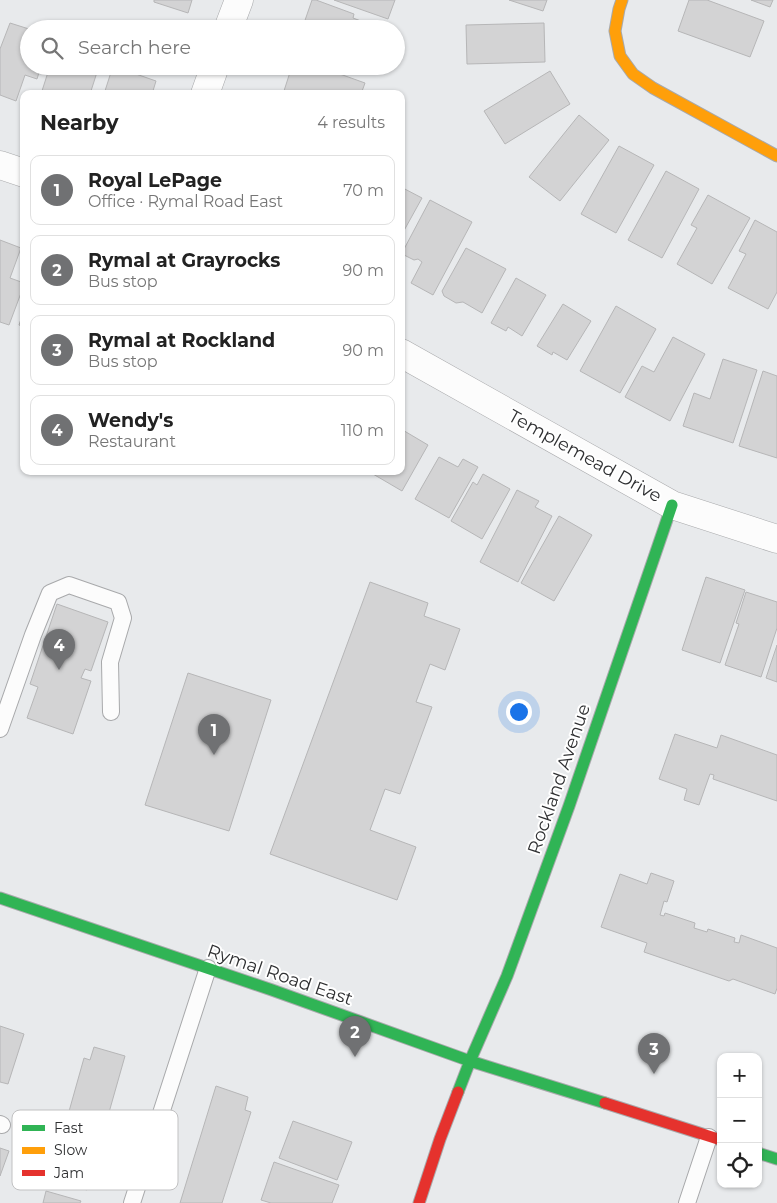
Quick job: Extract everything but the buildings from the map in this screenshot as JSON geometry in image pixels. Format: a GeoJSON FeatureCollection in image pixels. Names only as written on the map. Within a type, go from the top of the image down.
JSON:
{"type":"FeatureCollection","features":[{"type":"Feature","properties":{"kind":"street"},"geometry":{"type":"LineString","coordinates":[[231,20],[239,0]]}},
{"type":"Feature","properties":{"kind":"street"},"geometry":{"type":"LineString","coordinates":[[622,0],[615,31],[620,56],[633,74],[653,88],[777,156]]}},
{"type":"Feature","properties":{"kind":"street"},"geometry":{"type":"LineString","coordinates":[[206,90],[212,75]]}},
{"type":"Feature","properties":{"kind":"street"},"geometry":{"type":"LineString","coordinates":[[0,165],[20,172]]}},
{"type":"Feature","properties":{"kind":"street","name":"Templemead Drive"},"geometry":{"type":"LineString","coordinates":[[405,355],[672,505],[777,539]]}},
{"type":"Feature","properties":{"kind":"street","name":"Rockland Avenue"},"geometry":{"type":"LineString","coordinates":[[419,1203],[440,1139],[470,1061],[507,976],[569,806],[672,505]]}},
{"type":"Feature","properties":{"kind":"street","name":"Rymal Road East"},"geometry":{"type":"LineString","coordinates":[[0,898],[208,968],[470,1061],[715,1139]]}},
{"type":"Feature","properties":{"kind":"street"},"geometry":{"type":"LineString","coordinates":[[762,1154],[777,1159]]}},
{"type":"Feature","properties":{"kind":"lane"},"geometry":{"type":"LineString","coordinates":[[0,728],[50,593],[69,585],[118,602],[124,618],[110,662],[111,712]]}},
{"type":"Feature","properties":{"kind":"lane"},"geometry":{"type":"LineString","coordinates":[[162,1110],[208,968]]}},
{"type":"Feature","properties":{"kind":"lane"},"geometry":{"type":"LineString","coordinates":[[687,1203],[715,1139]]}},
{"type":"Feature","properties":{"kind":"lane"},"geometry":{"type":"LineString","coordinates":[[132,1203],[136,1190]]}},
{"type":"Feature","properties":{"kind":"traffic: fast"},"geometry":{"type":"LineString","coordinates":[[458,1092],[507,976],[569,806],[672,505]]}},
{"type":"Feature","properties":{"kind":"traffic: fast"},"geometry":{"type":"LineString","coordinates":[[0,898],[272,990],[470,1061],[605,1103]]}},
{"type":"Feature","properties":{"kind":"traffic: fast"},"geometry":{"type":"LineString","coordinates":[[762,1154],[777,1159]]}},
{"type":"Feature","properties":{"kind":"traffic: slow"},"geometry":{"type":"LineString","coordinates":[[622,0],[615,31],[620,56],[633,74],[653,88],[777,156]]}},
{"type":"Feature","properties":{"kind":"traffic: jam"},"geometry":{"type":"LineString","coordinates":[[419,1203],[458,1092]]}},
{"type":"Feature","properties":{"kind":"traffic: jam"},"geometry":{"type":"LineString","coordinates":[[605,1103],[717,1139]]}},
{"type":"Feature","properties":{"kind":"place","name":"Wendy's"},"geometry":{"type":"Point","coordinates":[59,670]}},
{"type":"Feature","properties":{"kind":"place","name":"Royal LePage"},"geometry":{"type":"Point","coordinates":[214,755]}},
{"type":"Feature","properties":{"kind":"place","name":"Rymal at Grayrocks"},"geometry":{"type":"Point","coordinates":[355,1057]}},
{"type":"Feature","properties":{"kind":"place","name":"Rymal at Rockland"},"geometry":{"type":"Point","coordinates":[654,1074]}}]}
